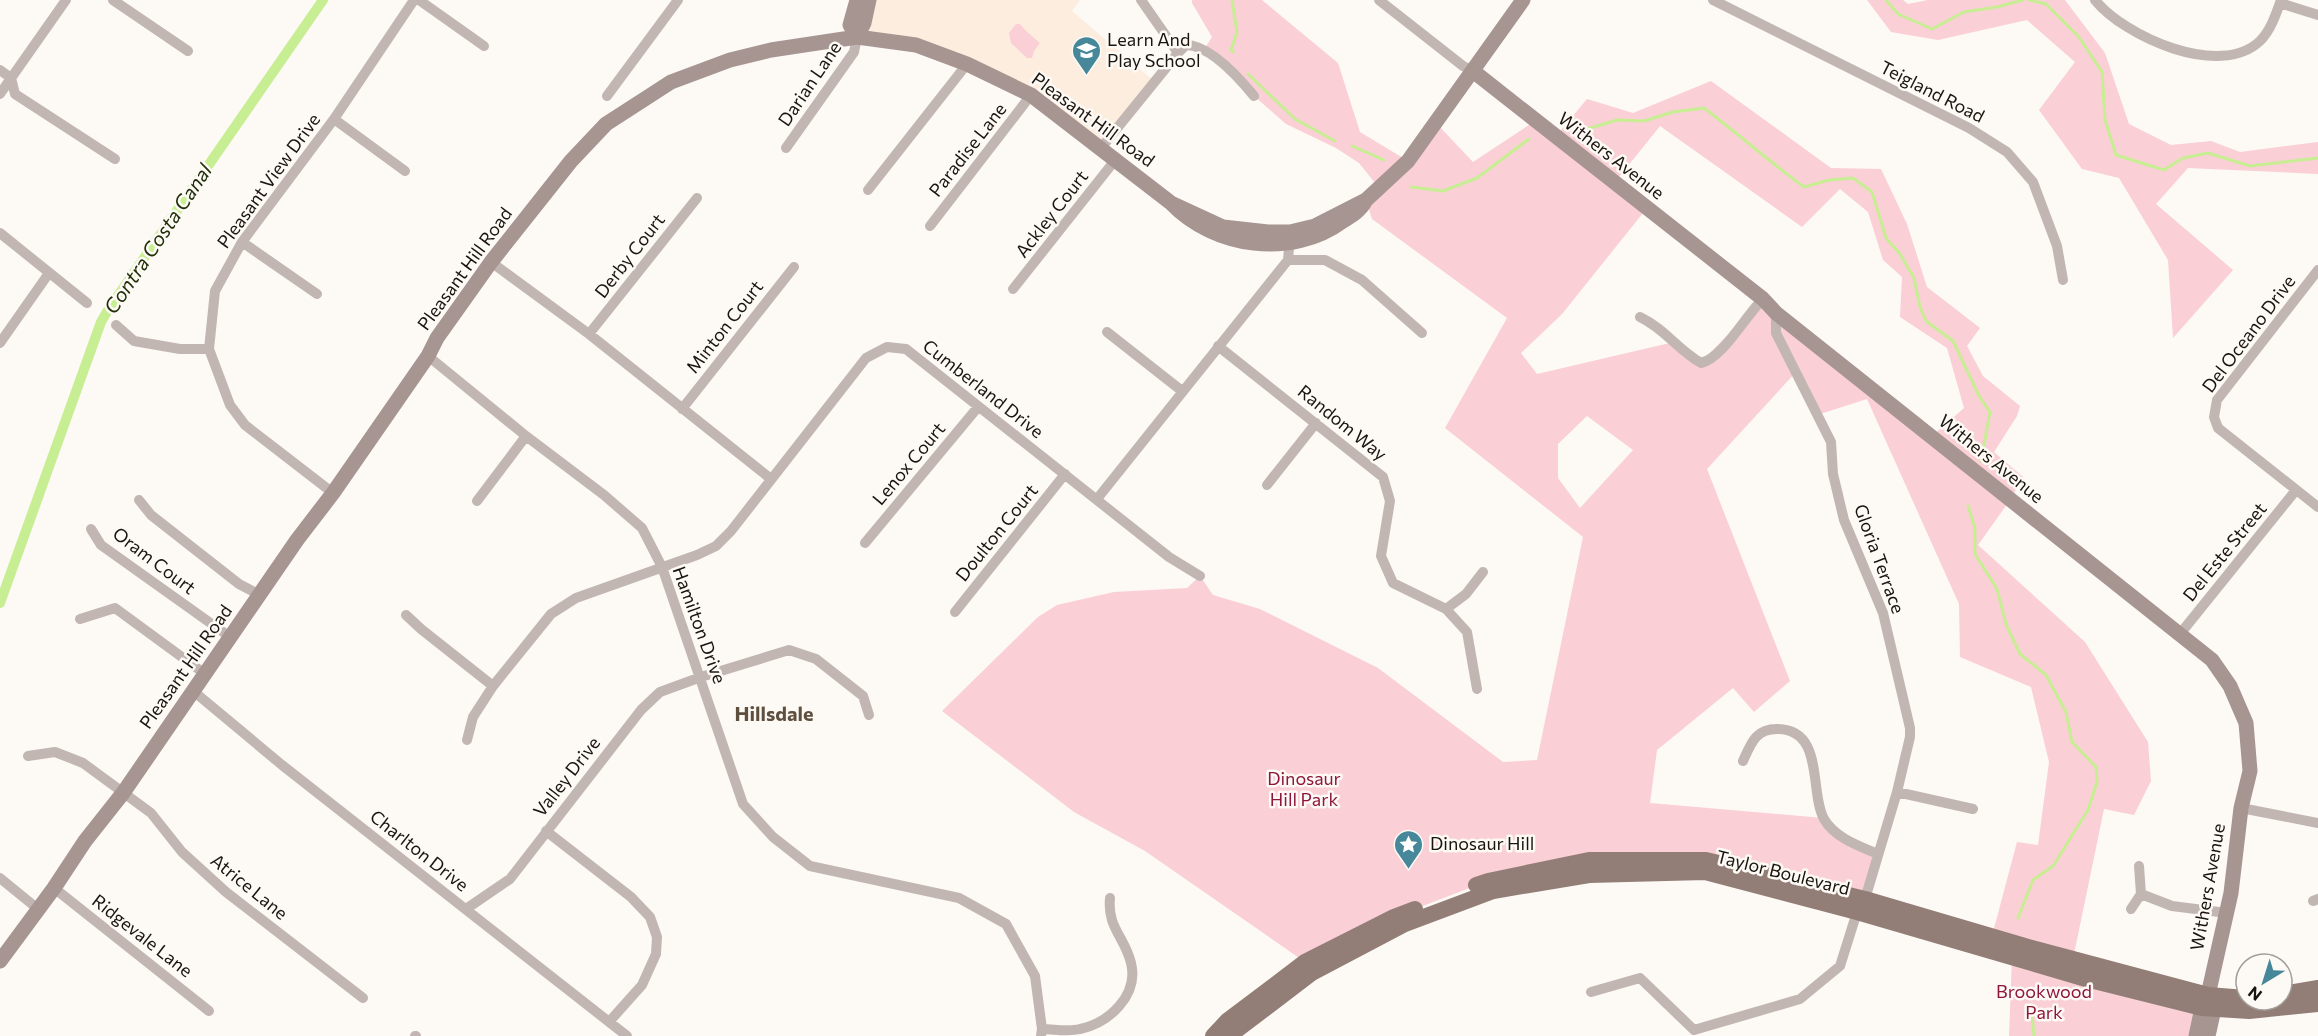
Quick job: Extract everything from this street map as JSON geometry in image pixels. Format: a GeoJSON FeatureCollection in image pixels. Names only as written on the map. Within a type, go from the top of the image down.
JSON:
{"type":"FeatureCollection","features":[{"type":"Feature","properties":{"kind":"main road","name":"Taylor Boulevard"},"geometry":{"type":"LineString","coordinates":[[1213,1036],[1227,1021],[1305,962],[1394,917],[1488,881],[1589,860],[1706,860],[1861,905],[2086,979],[2249,1011],[2318,1004]]}},
{"type":"Feature","properties":{"kind":"main road","name":"Taylor Boulevard"},"geometry":{"type":"LineString","coordinates":[[1229,1036],[1312,973],[1405,924],[1493,891],[1589,875],[1706,872],[1861,905]]}},
{"type":"Feature","properties":{"kind":"main road"},"geometry":{"type":"LineString","coordinates":[[2294,992],[2318,988]]}},
{"type":"Feature","properties":{"kind":"main road","name":"Taylor Boulevard"},"geometry":{"type":"LineString","coordinates":[[2208,1004],[2234,1000]]}},
{"type":"Feature","properties":{"kind":"street"},"geometry":{"type":"LineString","coordinates":[[0,94],[66,0]]}},
{"type":"Feature","properties":{"kind":"street"},"geometry":{"type":"LineString","coordinates":[[113,0],[188,51]]}},
{"type":"Feature","properties":{"kind":"street","name":"Pleasant View Drive"},"geometry":{"type":"LineString","coordinates":[[333,493],[245,425],[230,405],[209,349],[215,291],[242,242],[334,119],[414,0]]}},
{"type":"Feature","properties":{"kind":"street"},"geometry":{"type":"LineString","coordinates":[[419,0],[484,46]]}},
{"type":"Feature","properties":{"kind":"street"},"geometry":{"type":"LineString","coordinates":[[607,96],[678,0]]}},
{"type":"Feature","properties":{"kind":"street"},"geometry":{"type":"LineString","coordinates":[[857,0],[850,25],[857,37]]}},
{"type":"Feature","properties":{"kind":"street"},"geometry":{"type":"LineString","coordinates":[[857,37],[864,23],[869,0]]}},
{"type":"Feature","properties":{"kind":"street"},"geometry":{"type":"LineString","coordinates":[[1141,0],[1178,52]]}},
{"type":"Feature","properties":{"kind":"street"},"geometry":{"type":"LineString","coordinates":[[1378,0],[1463,66],[1473,71]]}},
{"type":"Feature","properties":{"kind":"street","name":"Pleasant Hill Road"},"geometry":{"type":"LineString","coordinates":[[0,961],[54,888],[85,841],[123,793],[192,690],[297,540],[333,493],[491,262],[571,161],[606,124],[671,82],[730,60],[771,50],[857,37],[916,45],[968,63],[1031,95],[1171,203],[1223,227],[1290,238],[1366,200],[1408,161],[1523,0]]}},
{"type":"Feature","properties":{"kind":"street","name":"Teigland Road"},"geometry":{"type":"LineString","coordinates":[[1713,0],[1969,128],[2007,152],[2032,182],[2057,246],[2063,280]]}},
{"type":"Feature","properties":{"kind":"street"},"geometry":{"type":"LineString","coordinates":[[2095,0],[2102,8],[2132,29],[2175,50],[2204,56],[2228,56],[2244,51],[2260,41],[2271,26],[2281,1],[2318,15]]}},
{"type":"Feature","properties":{"kind":"street","name":"Darian Lane"},"geometry":{"type":"LineString","coordinates":[[786,148],[854,52],[857,37]]}},
{"type":"Feature","properties":{"kind":"street"},"geometry":{"type":"LineString","coordinates":[[1101,148],[1186,45],[1194,45],[1230,68],[1254,96]]}},
{"type":"Feature","properties":{"kind":"street"},"geometry":{"type":"LineString","coordinates":[[868,190],[968,63]]}},
{"type":"Feature","properties":{"kind":"street"},"geometry":{"type":"LineString","coordinates":[[0,70],[11,78],[15,94],[115,159]]}},
{"type":"Feature","properties":{"kind":"street","name":"Withers Avenue"},"geometry":{"type":"LineString","coordinates":[[1473,71],[1763,299],[1776,313],[2212,660],[2230,686],[2246,723],[2250,771],[2241,808],[2227,913],[2208,1004],[2196,1036]]}},
{"type":"Feature","properties":{"kind":"street","name":"Paradise Lane"},"geometry":{"type":"LineString","coordinates":[[930,226],[1031,95]]}},
{"type":"Feature","properties":{"kind":"street"},"geometry":{"type":"LineString","coordinates":[[334,119],[405,171]]}},
{"type":"Feature","properties":{"kind":"street","name":"Ackley Court"},"geometry":{"type":"LineString","coordinates":[[1013,289],[1116,159]]}},
{"type":"Feature","properties":{"kind":"street","name":"Derby Court"},"geometry":{"type":"LineString","coordinates":[[589,334],[697,198]]}},
{"type":"Feature","properties":{"kind":"street"},"geometry":{"type":"LineString","coordinates":[[0,233],[87,303]]}},
{"type":"Feature","properties":{"kind":"street"},"geometry":{"type":"LineString","coordinates":[[1097,499],[1288,260],[1290,238]]}},
{"type":"Feature","properties":{"kind":"street"},"geometry":{"type":"LineString","coordinates":[[242,242],[317,294]]}},
{"type":"Feature","properties":{"kind":"street"},"geometry":{"type":"LineString","coordinates":[[1288,260],[1325,260],[1362,280],[1422,333]]}},
{"type":"Feature","properties":{"kind":"street"},"geometry":{"type":"LineString","coordinates":[[491,262],[589,334],[771,479]]}},
{"type":"Feature","properties":{"kind":"street","name":"Minton Court"},"geometry":{"type":"LineString","coordinates":[[682,409],[794,267]]}},
{"type":"Feature","properties":{"kind":"street","name":"Del Oceano Drive"},"geometry":{"type":"LineString","coordinates":[[2318,270],[2217,400],[2214,417],[2218,428],[2318,507]]}},
{"type":"Feature","properties":{"kind":"street"},"geometry":{"type":"LineString","coordinates":[[0,343],[50,273]]}},
{"type":"Feature","properties":{"kind":"street"},"geometry":{"type":"LineString","coordinates":[[1640,318],[1656,325],[1689,356],[1701,363],[1710,361],[1721,350],[1763,299]]}},
{"type":"Feature","properties":{"kind":"street","name":"Gloria Terrace"},"geometry":{"type":"LineString","coordinates":[[1694,1033],[1800,999],[1840,966],[1897,792],[1910,737],[1910,728],[1883,613],[1844,519],[1833,474],[1831,442],[1776,333],[1776,313]]}},
{"type":"Feature","properties":{"kind":"street"},"geometry":{"type":"LineString","coordinates":[[116,325],[134,340],[180,349],[209,349]]}},
{"type":"Feature","properties":{"kind":"street"},"geometry":{"type":"LineString","coordinates":[[1107,332],[1182,391]]}},
{"type":"Feature","properties":{"kind":"street","name":"Random Way"},"geometry":{"type":"LineString","coordinates":[[1218,346],[1383,477],[1390,501],[1381,556],[1394,583],[1446,609],[1467,632],[1477,689]]}},
{"type":"Feature","properties":{"kind":"street","name":"Cumberland Drive"},"geometry":{"type":"LineString","coordinates":[[467,740],[473,717],[493,686],[552,614],[576,598],[697,555],[716,546],[731,531],[866,358],[887,347],[906,349],[1169,557],[1200,576]]}},
{"type":"Feature","properties":{"kind":"street","name":"Hamilton Drive"},"geometry":{"type":"LineString","coordinates":[[428,356],[526,436],[604,495],[642,528],[662,567],[743,804],[773,837],[810,866],[959,898],[1006,924],[1035,976],[1041,1033]]}},
{"type":"Feature","properties":{"kind":"street","name":"Lenox Court"},"geometry":{"type":"LineString","coordinates":[[865,543],[978,407]]}},
{"type":"Feature","properties":{"kind":"street"},"geometry":{"type":"LineString","coordinates":[[1267,485],[1316,423]]}},
{"type":"Feature","properties":{"kind":"street"},"geometry":{"type":"LineString","coordinates":[[477,501],[526,436]]}},
{"type":"Feature","properties":{"kind":"street","name":"Doulton Court"},"geometry":{"type":"LineString","coordinates":[[955,612],[1065,474]]}},
{"type":"Feature","properties":{"kind":"street","name":"Del Este Street"},"geometry":{"type":"LineString","coordinates":[[2180,634],[2296,490]]}},
{"type":"Feature","properties":{"kind":"street"},"geometry":{"type":"LineString","coordinates":[[139,500],[152,515],[239,584],[260,594]]}},
{"type":"Feature","properties":{"kind":"street","name":"Oram Court"},"geometry":{"type":"LineString","coordinates":[[91,529],[100,545],[230,637]]}},
{"type":"Feature","properties":{"kind":"street"},"geometry":{"type":"LineString","coordinates":[[1446,609],[1466,594],[1483,572]]}},
{"type":"Feature","properties":{"kind":"street"},"geometry":{"type":"LineString","coordinates":[[80,619],[116,608],[205,674]]}},
{"type":"Feature","properties":{"kind":"street"},"geometry":{"type":"LineString","coordinates":[[406,615],[493,686]]}},
{"type":"Feature","properties":{"kind":"street","name":"Valley Drive"},"geometry":{"type":"LineString","coordinates":[[466,909],[510,879],[546,831],[660,692],[789,650],[816,659],[863,696],[869,715]]}},
{"type":"Feature","properties":{"kind":"street","name":"Charlton Drive"},"geometry":{"type":"LineString","coordinates":[[192,690],[282,765],[627,1036]]}},
{"type":"Feature","properties":{"kind":"street"},"geometry":{"type":"LineString","coordinates":[[1743,761],[1755,736],[1766,729],[1787,729],[1798,735],[1811,757],[1823,818],[1833,831],[1848,841],[1878,854]]}},
{"type":"Feature","properties":{"kind":"street","name":"Atrice Lane"},"geometry":{"type":"LineString","coordinates":[[28,756],[55,752],[83,763],[151,813],[182,852],[226,892],[363,998]]}},
{"type":"Feature","properties":{"kind":"street"},"geometry":{"type":"LineString","coordinates":[[1897,792],[1973,809]]}},
{"type":"Feature","properties":{"kind":"street"},"geometry":{"type":"LineString","coordinates":[[2241,808],[2318,823]]}},
{"type":"Feature","properties":{"kind":"street"},"geometry":{"type":"LineString","coordinates":[[546,831],[631,897],[650,917],[657,937],[656,954],[642,985],[609,1022]]}},
{"type":"Feature","properties":{"kind":"street"},"geometry":{"type":"LineString","coordinates":[[2131,909],[2141,894],[2139,866]]}},
{"type":"Feature","properties":{"kind":"street"},"geometry":{"type":"LineString","coordinates":[[0,878],[38,909]]}},
{"type":"Feature","properties":{"kind":"street","name":"Ridgevale Lane"},"geometry":{"type":"LineString","coordinates":[[54,888],[209,1011]]}},
{"type":"Feature","properties":{"kind":"street"},"geometry":{"type":"LineString","coordinates":[[2141,894],[2172,906],[2227,913]]}},
{"type":"Feature","properties":{"kind":"street"},"geometry":{"type":"LineString","coordinates":[[1041,1033],[1079,1029],[1098,1022],[1120,1007],[1132,985],[1131,963],[1109,913],[1110,898]]}},
{"type":"Feature","properties":{"kind":"street"},"geometry":{"type":"LineString","coordinates":[[1591,992],[1640,978],[1694,1033]]}},
{"type":"Feature","properties":{"kind":"street","name":"Withers Avenue"},"geometry":{"type":"LineString","coordinates":[[2208,1004],[2208,1036]]}},
{"type":"Feature","properties":{"kind":"shaded area"},"geometry":{"type":"Polygon","coordinates":[[[869,0],[1080,0],[1072,11],[1155,82],[1100,145],[967,64],[857,37],[869,0]]]}},
{"type":"Feature","properties":{"kind":"green space","name":"Dinosaur Hill Park"},"geometry":{"type":"Polygon","coordinates":[[[1192,0],[1262,0],[1338,63],[1360,132],[1408,161],[1436,123],[1473,162],[1535,121],[1556,136],[1587,99],[1633,113],[1711,81],[1831,168],[1881,169],[1907,224],[1927,287],[1980,328],[1967,346],[1983,376],[2020,406],[2017,416],[1994,452],[2023,477],[2010,500],[1978,545],[2085,642],[2148,742],[2151,781],[2134,815],[2104,809],[2073,959],[1992,936],[2017,842],[2038,845],[2049,762],[2031,687],[1960,657],[1959,604],[1867,399],[1817,415],[1796,372],[1707,469],[1790,681],[1754,712],[1733,688],[1657,750],[1650,803],[1823,818],[1833,831],[1878,854],[1865,899],[1706,860],[1488,881],[1394,917],[1305,962],[1145,851],[1074,812],[942,711],[1038,617],[1057,605],[1114,592],[1187,588],[1200,576],[1213,595],[1260,609],[1378,668],[1503,762],[1537,760],[1583,537],[1445,428],[1507,318],[1372,219],[1366,200],[1379,188],[1359,163],[1336,148],[1286,124],[1203,51],[1212,37],[1192,0]],[[1660,126],[1615,182],[1647,208],[1562,314],[1521,353],[1537,374],[1674,342],[1701,362],[1763,299],[1932,436],[1964,408],[1947,348],[1900,317],[1902,277],[1883,260],[1868,212],[1840,189],[1802,227],[1660,126]],[[1587,416],[1558,444],[1558,478],[1580,508],[1633,450],[1587,416]]]}},
{"type":"Feature","properties":{"kind":"green space"},"geometry":{"type":"Polygon","coordinates":[[[1867,0],[1903,0],[1908,4],[1928,0],[2065,0],[2105,53],[2129,124],[2171,145],[2211,141],[2240,152],[2318,142],[2318,174],[2188,168],[2156,204],[2233,270],[2173,338],[2168,260],[2119,178],[2082,169],[2039,110],[2075,62],[2027,20],[1938,40],[1891,32],[1867,0]]]}},
{"type":"Feature","properties":{"kind":"green space"},"geometry":{"type":"Polygon","coordinates":[[[1016,24],[1020,24],[1040,43],[1032,58],[1027,58],[1011,43],[1009,33],[1016,24]]]}},
{"type":"Feature","properties":{"kind":"green space","name":"Brookwood Park"},"geometry":{"type":"Polygon","coordinates":[[[2012,957],[2202,1008],[2196,1036],[2009,1036],[2012,957]]]}},
{"type":"Feature","properties":{"kind":"waterway","name":"Contra Costa Canal"},"geometry":{"type":"LineString","coordinates":[[0,603],[101,322],[323,0]]}},
{"type":"Feature","properties":{"kind":"waterway"},"geometry":{"type":"LineString","coordinates":[[1232,0],[1237,32],[1231,50],[1233,52]]}},
{"type":"Feature","properties":{"kind":"waterway"},"geometry":{"type":"LineString","coordinates":[[1886,0],[1898,14],[1932,29],[1964,12],[2023,0]]}},
{"type":"Feature","properties":{"kind":"waterway"},"geometry":{"type":"LineString","coordinates":[[2029,0],[2046,4],[2078,36],[2102,72],[2105,120],[2116,155],[2164,170],[2183,158],[2208,153],[2250,166],[2318,158]]}},
{"type":"Feature","properties":{"kind":"waterway"},"geometry":{"type":"LineString","coordinates":[[1248,74],[1295,119],[1335,141]]}},
{"type":"Feature","properties":{"kind":"waterway"},"geometry":{"type":"LineString","coordinates":[[1574,133],[1617,120],[1644,121],[1673,112],[1704,108],[1804,187],[1829,180],[1853,178],[1872,192],[1886,238],[1900,254],[1914,278],[1920,307],[1926,321],[1953,341],[1979,396],[1990,412],[1981,461]]}},
{"type":"Feature","properties":{"kind":"waterway"},"geometry":{"type":"LineString","coordinates":[[1411,187],[1443,191],[1477,178],[1529,139]]}},
{"type":"Feature","properties":{"kind":"waterway"},"geometry":{"type":"LineString","coordinates":[[1352,146],[1384,160]]}},
{"type":"Feature","properties":{"kind":"waterway"},"geometry":{"type":"LineString","coordinates":[[1968,506],[1975,528],[1975,554],[1997,589],[2006,624],[2020,654],[2046,675],[2066,712],[2072,742],[2096,767],[2097,782],[2088,810],[2053,866],[2033,880],[2018,918]]}},
{"type":"Feature","properties":{"kind":"waterway"},"geometry":{"type":"LineString","coordinates":[[2032,1015],[2034,1036]]}},
{"type":"Feature","properties":{"kind":"place","name":"Learn And Play School"},"geometry":{"type":"Point","coordinates":[1086,76]}},
{"type":"Feature","properties":{"kind":"place","name":"Dinosaur Hill"},"geometry":{"type":"Point","coordinates":[1409,870]}},
{"type":"Feature","properties":{"kind":"district","name":"Hillsdale"},"geometry":{"type":"Point","coordinates":[774,714]}}]}
